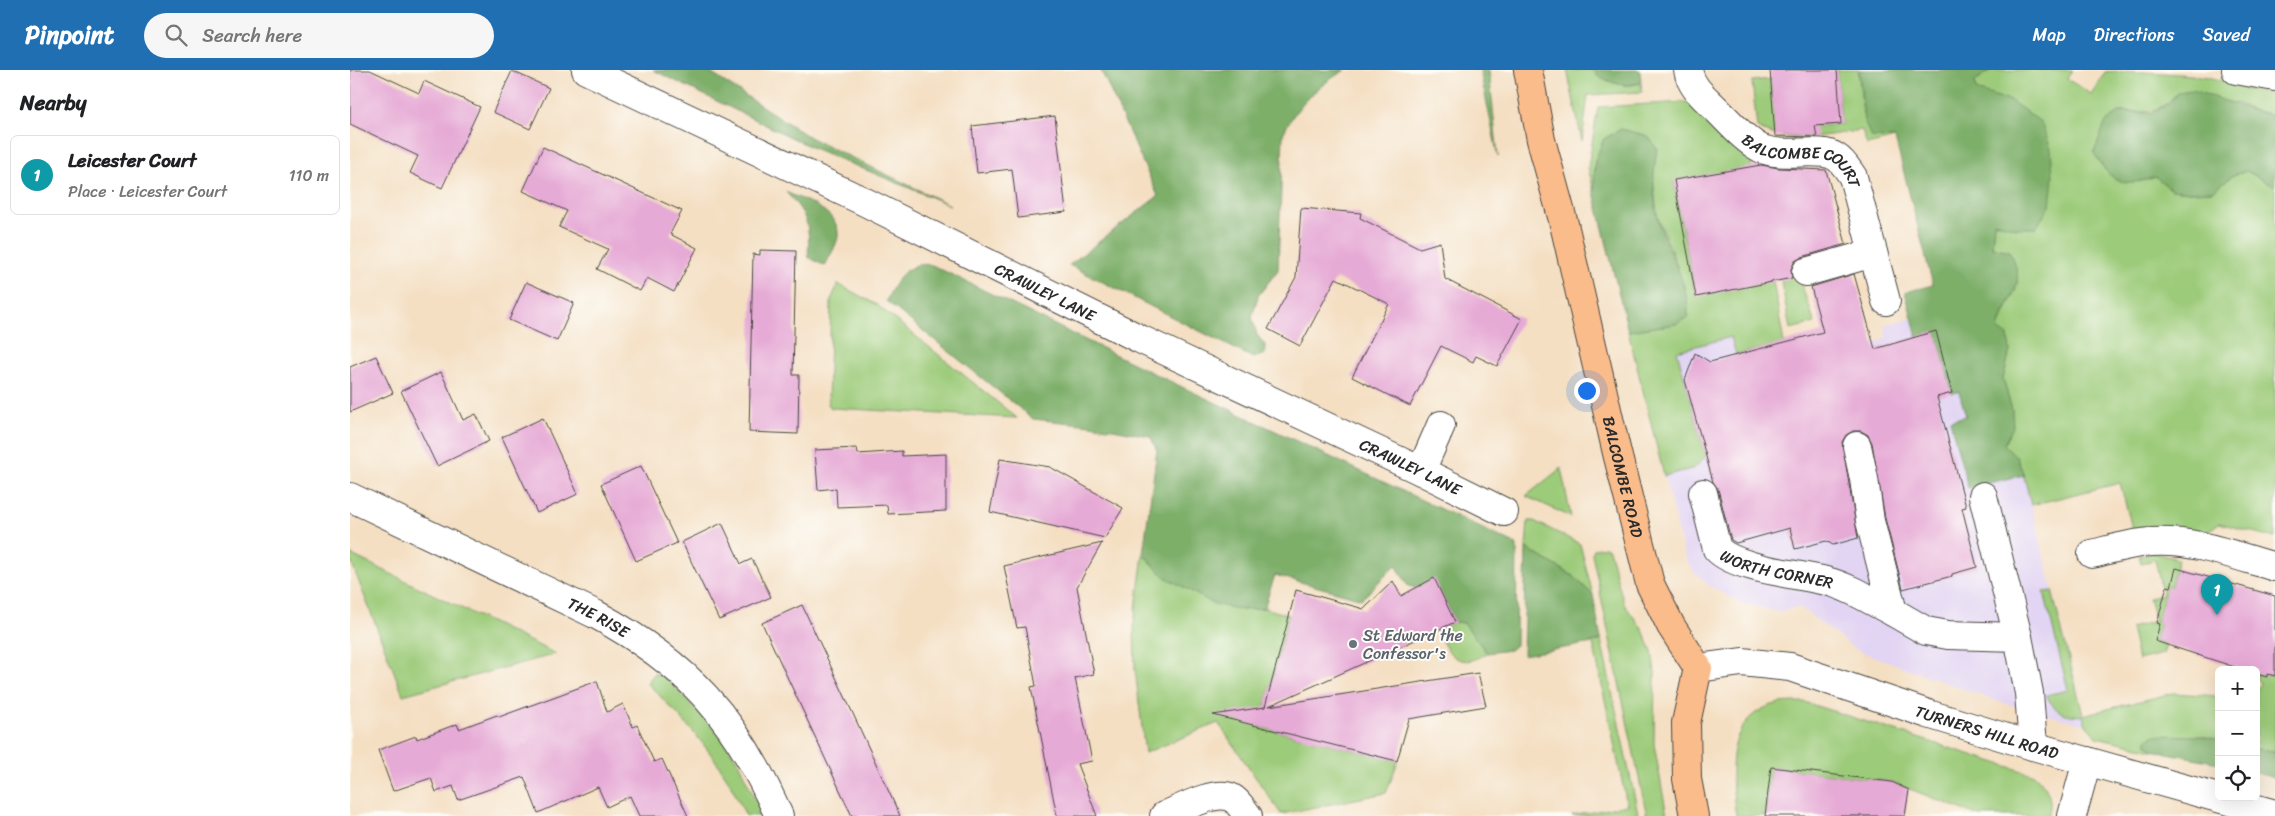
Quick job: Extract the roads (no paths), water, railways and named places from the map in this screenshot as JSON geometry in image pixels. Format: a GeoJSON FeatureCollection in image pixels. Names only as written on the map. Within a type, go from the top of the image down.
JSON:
{"type":"FeatureCollection","features":[{"type":"Feature","properties":{"kind":"main road","name":"BALCOMBE ROAD"},"geometry":{"type":"LineString","coordinates":[[1528,70],[1541,140],[1564,224],[1617,453],[1650,584],[1671,626],[1698,668]]}},
{"type":"Feature","properties":{"kind":"main road"},"geometry":{"type":"LineString","coordinates":[[1694,816],[1687,779],[1686,723],[1698,668]]}},
{"type":"Feature","properties":{"kind":"street","name":"CRAWLEY LANE"},"geometry":{"type":"LineString","coordinates":[[586,70],[872,206],[1140,339],[1504,512]]}},
{"type":"Feature","properties":{"kind":"street","name":"BALCOMBE COURT"},"geometry":{"type":"LineString","coordinates":[[1688,70],[1689,77],[1699,93],[1760,148],[1779,154],[1822,153],[1835,156],[1845,165],[1853,177],[1886,301]]}},
{"type":"Feature","properties":{"kind":"street"},"geometry":{"type":"LineString","coordinates":[[2236,70],[2275,77]]}},
{"type":"Feature","properties":{"kind":"street"},"geometry":{"type":"LineString","coordinates":[[1806,272],[1873,253]]}},
{"type":"Feature","properties":{"kind":"street"},"geometry":{"type":"LineString","coordinates":[[1421,471],[1441,425]]}},
{"type":"Feature","properties":{"kind":"street"},"geometry":{"type":"LineString","coordinates":[[1857,446],[1870,521],[1892,612]]}},
{"type":"Feature","properties":{"kind":"street","name":"WORTH CORNER"},"geometry":{"type":"LineString","coordinates":[[1703,493],[1716,549],[1723,555],[1750,564],[1826,581],[1847,588],[1926,631],[1948,636],[2018,637]]}},
{"type":"Feature","properties":{"kind":"street"},"geometry":{"type":"LineString","coordinates":[[1983,496],[2018,637],[2028,692],[2034,746]]}},
{"type":"Feature","properties":{"kind":"street","name":"THE RISE"},"geometry":{"type":"LineString","coordinates":[[350,497],[595,614],[658,652],[707,696],[726,721],[745,751],[779,816]]}},
{"type":"Feature","properties":{"kind":"street"},"geometry":{"type":"LineString","coordinates":[[2092,554],[2134,544],[2154,542],[2198,547],[2275,567]]}},
{"type":"Feature","properties":{"kind":"street","name":"TURNERS HILL ROAD"},"geometry":{"type":"LineString","coordinates":[[1698,668],[1742,662],[1790,667],[1928,714],[2087,762],[2275,814]]}},
{"type":"Feature","properties":{"kind":"street"},"geometry":{"type":"LineString","coordinates":[[2072,816],[2087,762]]}},
{"type":"Feature","properties":{"kind":"street"},"geometry":{"type":"LineString","coordinates":[[1164,816],[1211,797],[1222,796],[1233,798],[1248,816]]}},
{"type":"Feature","properties":{"kind":"place","name":"Leicester Court"},"geometry":{"type":"Point","coordinates":[2217,615]}},
{"type":"Feature","properties":{"kind":"place","name":"St Edward the Confessor's"},"geometry":{"type":"Point","coordinates":[1353,644]}}]}
